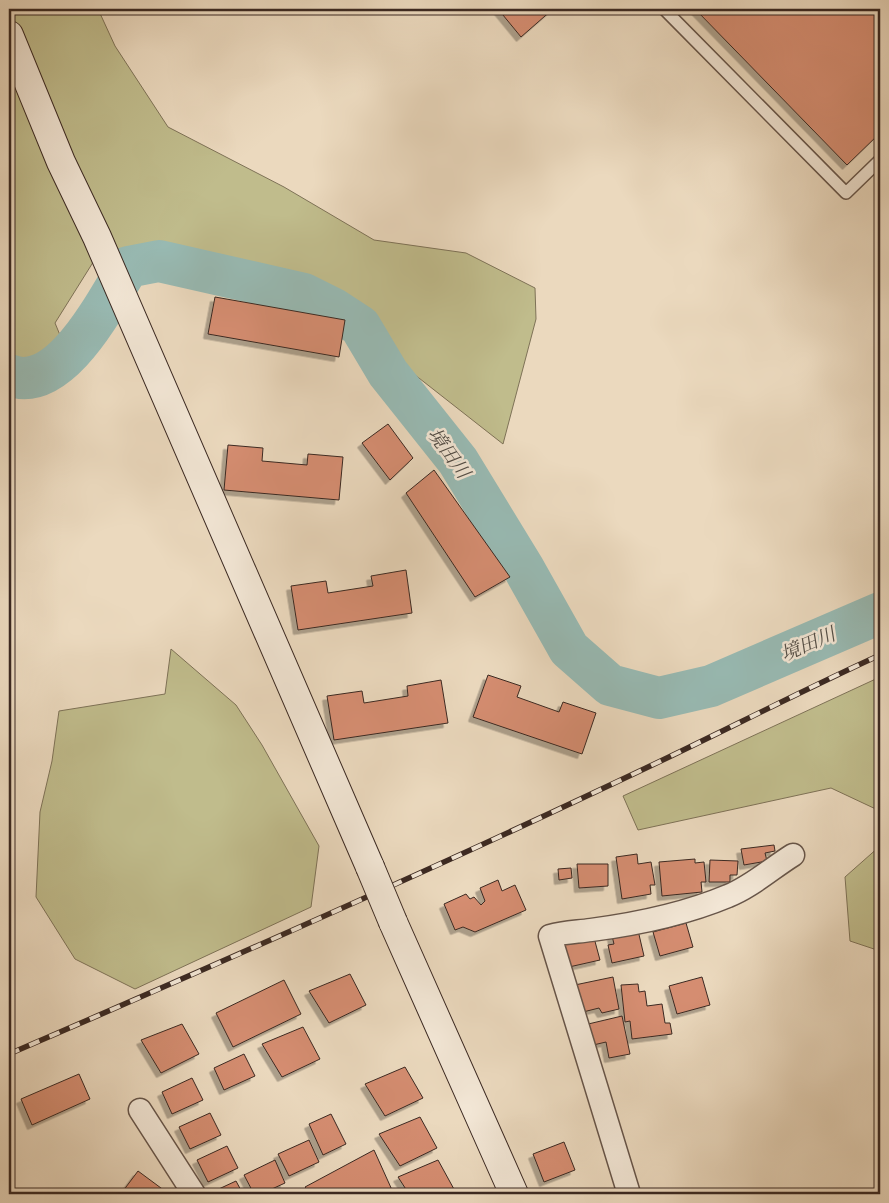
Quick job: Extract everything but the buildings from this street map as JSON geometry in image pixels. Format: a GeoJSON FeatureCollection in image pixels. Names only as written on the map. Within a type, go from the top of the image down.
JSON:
{"type":"FeatureCollection","features":[{"type":"Feature","properties":{"kind":"street"},"geometry":{"type":"LineString","coordinates":[[9,35],[61,162],[97,237],[393,922],[514,1194]]}},
{"type":"Feature","properties":{"kind":"street"},"geometry":{"type":"LineString","coordinates":[[629,1194],[550,936],[645,920],[700,907],[731,896],[793,855]]}},
{"type":"Feature","properties":{"kind":"street"},"geometry":{"type":"LineString","coordinates":[[140,1110],[194,1194]]}},
{"type":"Feature","properties":{"kind":"lane"},"geometry":{"type":"LineString","coordinates":[[664,9],[846,194],[880,160]]}},
{"type":"Feature","properties":{"kind":"shaded area"},"geometry":{"type":"Polygon","coordinates":[[[9,9],[98,9],[115,46],[168,127],[284,187],[374,240],[466,253],[535,288],[536,319],[503,444],[345,320],[185,253],[102,248],[55,323],[74,369],[34,395],[9,395],[9,9]]]}},
{"type":"Feature","properties":{"kind":"shaded area"},"geometry":{"type":"Polygon","coordinates":[[[171,649],[236,705],[262,745],[319,846],[311,907],[135,989],[75,959],[36,897],[40,812],[52,761],[59,711],[165,694],[171,649]]]}},
{"type":"Feature","properties":{"kind":"shaded area"},"geometry":{"type":"Polygon","coordinates":[[[880,677],[880,811],[831,788],[638,830],[623,796],[880,677]]]}},
{"type":"Feature","properties":{"kind":"shaded area"},"geometry":{"type":"Polygon","coordinates":[[[880,846],[880,951],[850,941],[845,877],[880,846]]]}},
{"type":"Feature","properties":{"kind":"waterway","name":"境田川"},"geometry":{"type":"LineString","coordinates":[[9,375],[28,378],[46,372],[63,359],[94,322],[128,267],[159,261],[304,294],[334,309],[360,326],[388,373],[458,461],[524,569],[569,649],[610,685],[659,698],[711,686],[880,613]]}},
{"type":"Feature","properties":{"kind":"railway"},"geometry":{"type":"LineString","coordinates":[[9,1054],[488,842],[880,655]]}}]}
